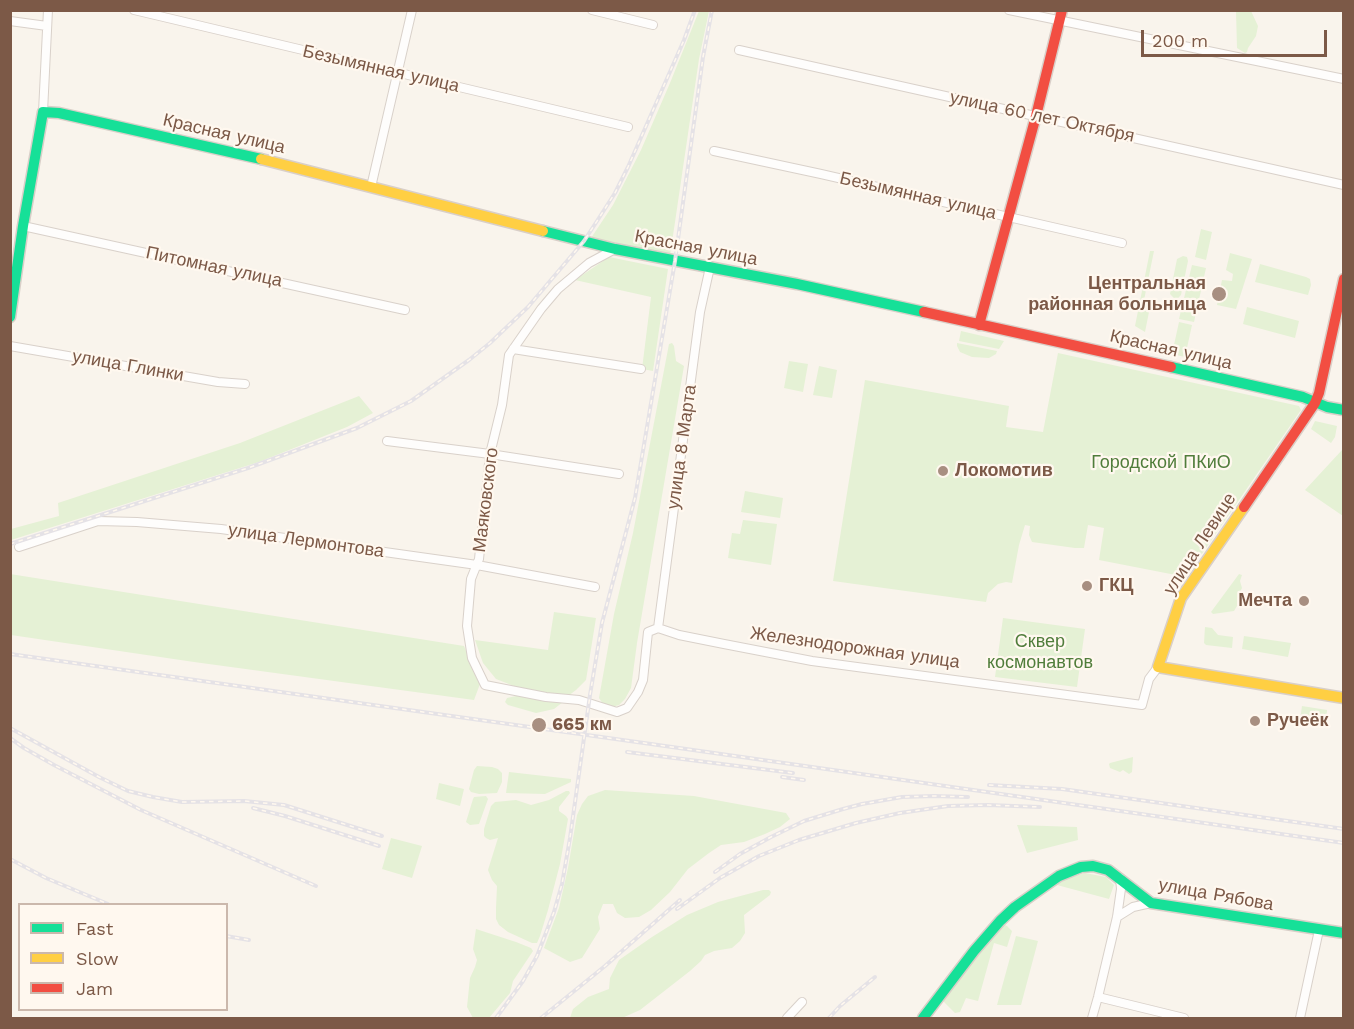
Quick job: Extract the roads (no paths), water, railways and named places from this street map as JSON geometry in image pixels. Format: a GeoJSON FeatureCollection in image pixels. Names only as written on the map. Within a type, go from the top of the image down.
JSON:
{"type":"FeatureCollection","features":[{"type":"Feature","properties":{"kind":"street"},"geometry":{"type":"LineString","coordinates":[[10,317],[12,291],[43,112],[48,10]]}},
{"type":"Feature","properties":{"kind":"street","name":"Безымянная улица"},"geometry":{"type":"LineString","coordinates":[[134,10],[628,128]]}},
{"type":"Feature","properties":{"kind":"street"},"geometry":{"type":"LineString","coordinates":[[371,187],[412,10]]}},
{"type":"Feature","properties":{"kind":"street"},"geometry":{"type":"LineString","coordinates":[[592,10],[653,25]]}},
{"type":"Feature","properties":{"kind":"street"},"geometry":{"type":"LineString","coordinates":[[1009,10],[1061,15],[1344,80]]}},
{"type":"Feature","properties":{"kind":"street"},"geometry":{"type":"LineString","coordinates":[[979,325],[1061,15]]}},
{"type":"Feature","properties":{"kind":"street"},"geometry":{"type":"LineString","coordinates":[[10,21],[47,26]]}},
{"type":"Feature","properties":{"kind":"street","name":"улица 60 лет Октября"},"geometry":{"type":"LineString","coordinates":[[740,50],[1344,185]]}},
{"type":"Feature","properties":{"kind":"street","name":"Красная улица"},"geometry":{"type":"LineString","coordinates":[[43,112],[59,113],[227,151],[615,249],[797,284],[1303,397],[1315,403],[1344,410]]}},
{"type":"Feature","properties":{"kind":"street","name":"Безымянная улица"},"geometry":{"type":"LineString","coordinates":[[714,151],[1122,243]]}},
{"type":"Feature","properties":{"kind":"street","name":"Питомная улица"},"geometry":{"type":"LineString","coordinates":[[23,226],[405,310]]}},
{"type":"Feature","properties":{"kind":"street","name":"Маяковского"},"geometry":{"type":"LineString","coordinates":[[615,249],[589,263],[558,289],[509,355],[502,405],[490,454],[479,559],[471,579],[467,626],[472,658],[485,685],[546,697],[579,700],[617,712],[627,708]]}},
{"type":"Feature","properties":{"kind":"street","name":"улица 8 Марта"},"geometry":{"type":"LineString","coordinates":[[627,708],[643,680],[648,632],[658,628],[700,312],[710,267]]}},
{"type":"Feature","properties":{"kind":"street","name":"улица Левице"},"geometry":{"type":"LineString","coordinates":[[1158,667],[1181,598],[1315,403],[1344,279]]}},
{"type":"Feature","properties":{"kind":"street","name":"улица Глинки"},"geometry":{"type":"LineString","coordinates":[[10,346],[218,382],[245,384]]}},
{"type":"Feature","properties":{"kind":"street"},"geometry":{"type":"LineString","coordinates":[[513,349],[641,369]]}},
{"type":"Feature","properties":{"kind":"street"},"geometry":{"type":"LineString","coordinates":[[387,441],[619,474]]}},
{"type":"Feature","properties":{"kind":"street","name":"улица Лермонтова"},"geometry":{"type":"LineString","coordinates":[[19,547],[98,521],[137,522],[221,529],[477,565],[595,587]]}},
{"type":"Feature","properties":{"kind":"street","name":"Железнодорожная улица"},"geometry":{"type":"LineString","coordinates":[[658,628],[724,644],[812,661],[1142,705],[1149,679],[1158,667]]}},
{"type":"Feature","properties":{"kind":"street"},"geometry":{"type":"LineString","coordinates":[[1158,667],[1344,698]]}},
{"type":"Feature","properties":{"kind":"street","name":"улица Рябова"},"geometry":{"type":"LineString","coordinates":[[923,1018],[1000,921],[1015,907],[1059,876],[1081,867],[1093,866],[1108,870],[1151,903],[1344,933]]}},
{"type":"Feature","properties":{"kind":"street"},"geometry":{"type":"LineString","coordinates":[[1092,1018],[1117,916],[1121,889],[1120,878]]}},
{"type":"Feature","properties":{"kind":"street"},"geometry":{"type":"LineString","coordinates":[[1117,916],[1133,907],[1151,903]]}},
{"type":"Feature","properties":{"kind":"street"},"geometry":{"type":"LineString","coordinates":[[1300,1018],[1319,930]]}},
{"type":"Feature","properties":{"kind":"street"},"geometry":{"type":"LineString","coordinates":[[1098,997],[1184,1018]]}},
{"type":"Feature","properties":{"kind":"street"},"geometry":{"type":"LineString","coordinates":[[787,1018],[802,1002]]}},
{"type":"Feature","properties":{"kind":"railway"},"geometry":{"type":"LineString","coordinates":[[10,544],[248,468],[357,428],[411,401],[469,360],[528,307],[584,241],[599,218],[628,167],[695,10]]}},
{"type":"Feature","properties":{"kind":"railway"},"geometry":{"type":"LineString","coordinates":[[496,1018],[523,981],[537,956],[562,884],[602,623],[635,498],[675,261],[703,57],[712,10]]}},
{"type":"Feature","properties":{"kind":"railway"},"geometry":{"type":"LineString","coordinates":[[10,654],[1344,843]]}},
{"type":"Feature","properties":{"kind":"railway"},"geometry":{"type":"LineString","coordinates":[[10,728],[128,791],[182,802],[244,801],[284,805],[382,836]]}},
{"type":"Feature","properties":{"kind":"railway"},"geometry":{"type":"LineString","coordinates":[[10,738],[54,765],[141,810],[316,886]]}},
{"type":"Feature","properties":{"kind":"railway"},"geometry":{"type":"LineString","coordinates":[[627,752],[793,773]]}},
{"type":"Feature","properties":{"kind":"railway"},"geometry":{"type":"LineString","coordinates":[[782,777],[804,780]]}},
{"type":"Feature","properties":{"kind":"railway"},"geometry":{"type":"LineString","coordinates":[[989,785],[1062,789],[1344,829]]}},
{"type":"Feature","properties":{"kind":"railway"},"geometry":{"type":"LineString","coordinates":[[715,872],[740,854],[771,837],[804,821],[843,809],[902,797],[968,797]]}},
{"type":"Feature","properties":{"kind":"railway"},"geometry":{"type":"LineString","coordinates":[[677,909],[720,878],[759,856],[799,840],[856,823],[900,813],[948,806],[1040,807]]}},
{"type":"Feature","properties":{"kind":"railway"},"geometry":{"type":"LineString","coordinates":[[253,808],[379,846]]}},
{"type":"Feature","properties":{"kind":"railway"},"geometry":{"type":"LineString","coordinates":[[10,859],[46,878],[106,903]]}},
{"type":"Feature","properties":{"kind":"railway"},"geometry":{"type":"LineString","coordinates":[[541,1018],[680,900]]}},
{"type":"Feature","properties":{"kind":"railway"},"geometry":{"type":"LineString","coordinates":[[228,936],[249,940]]}},
{"type":"Feature","properties":{"kind":"railway"},"geometry":{"type":"LineString","coordinates":[[829,1018],[875,977]]}},
{"type":"Feature","properties":{"kind":"place","name":"Центральная районная больница"},"geometry":{"type":"Point","coordinates":[1219,294]}},
{"type":"Feature","properties":{"kind":"place","name":"Локомотив"},"geometry":{"type":"Point","coordinates":[943,471]}},
{"type":"Feature","properties":{"kind":"place","name":"ГКЦ"},"geometry":{"type":"Point","coordinates":[1087,586]}},
{"type":"Feature","properties":{"kind":"place","name":"Мечта"},"geometry":{"type":"Point","coordinates":[1304,601]}},
{"type":"Feature","properties":{"kind":"place","name":"Ручеёк"},"geometry":{"type":"Point","coordinates":[1255,721]}},
{"type":"Feature","properties":{"kind":"place","name":"665 км"},"geometry":{"type":"Point","coordinates":[539,725]}},
{"type":"Feature","properties":{"kind":"park label","name":"Городской ПКиО"},"geometry":{"type":"Point","coordinates":[1161,463]}},
{"type":"Feature","properties":{"kind":"park label","name":"Сквер космонавтов"},"geometry":{"type":"Point","coordinates":[1040,652]}}]}
